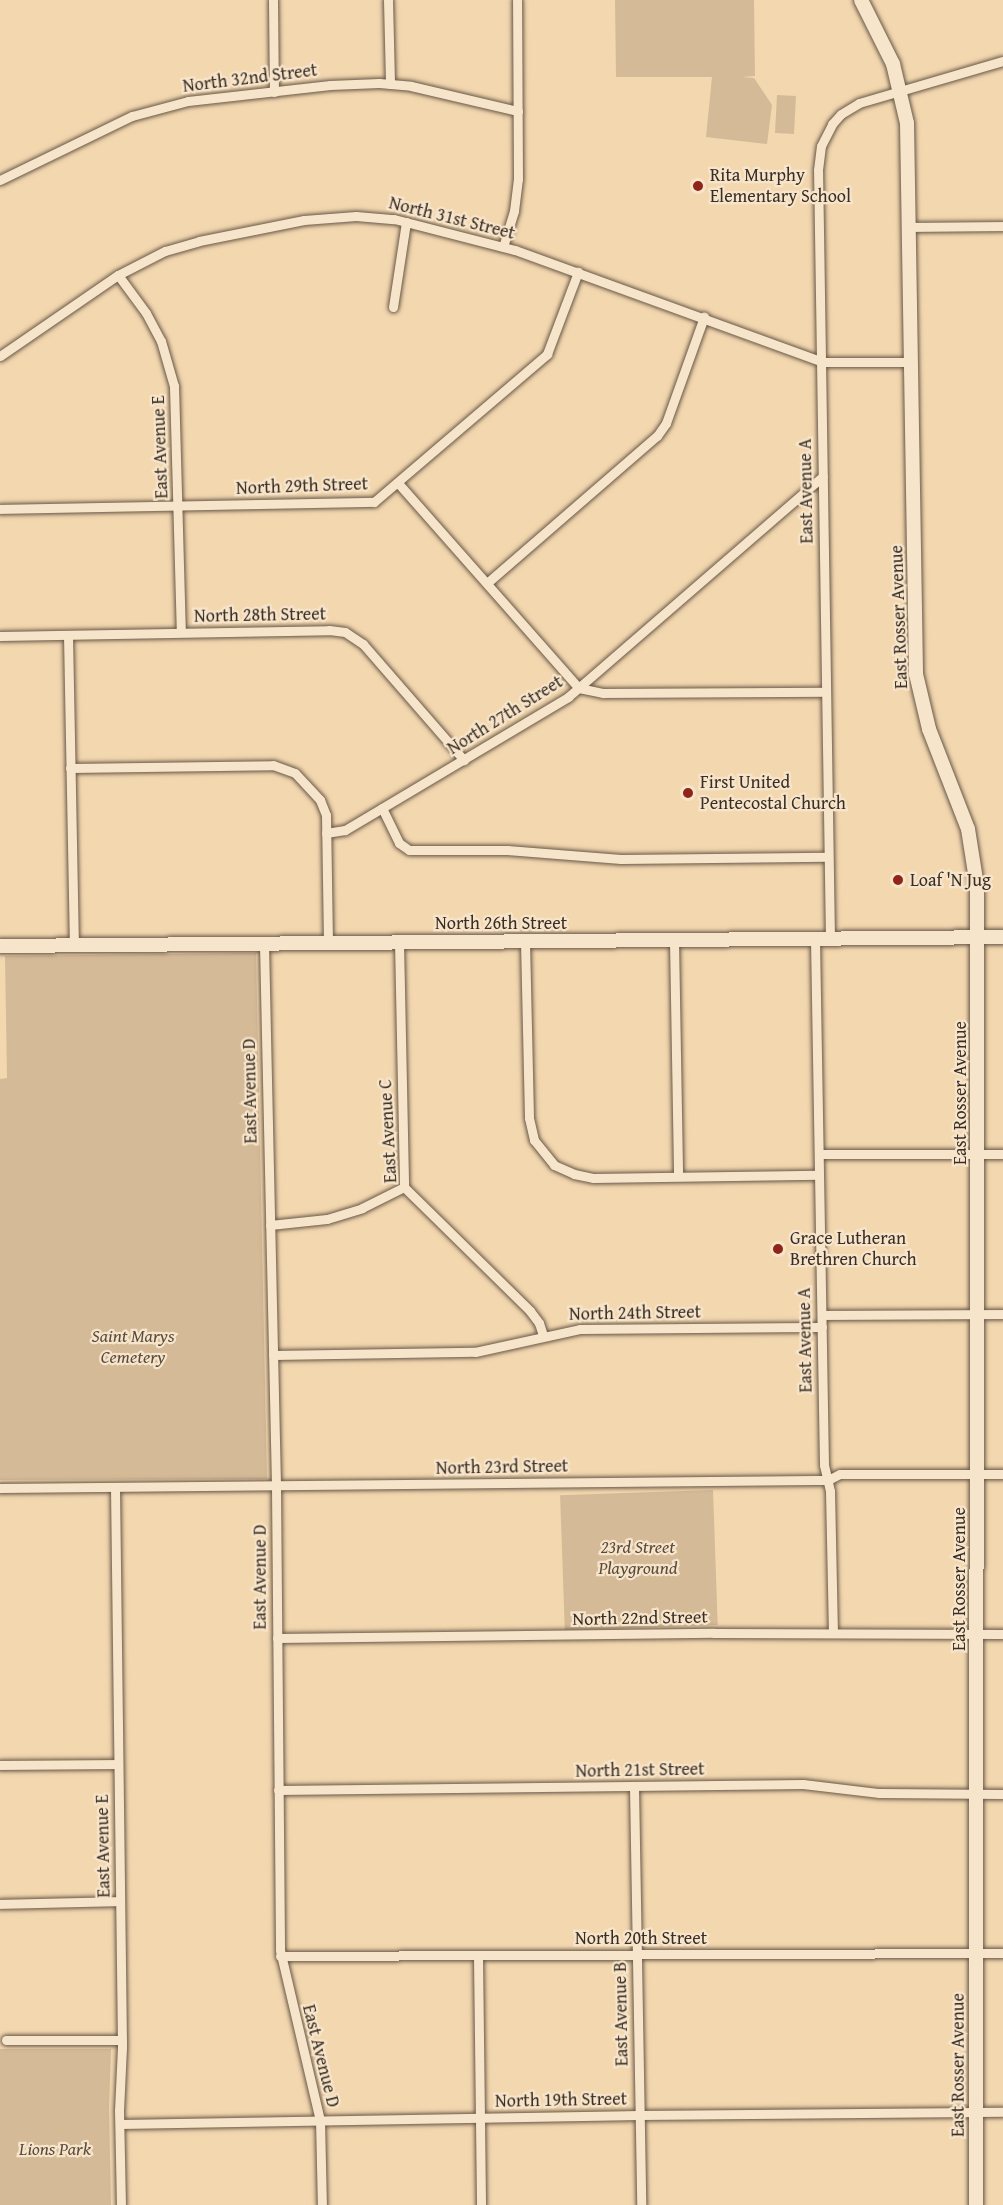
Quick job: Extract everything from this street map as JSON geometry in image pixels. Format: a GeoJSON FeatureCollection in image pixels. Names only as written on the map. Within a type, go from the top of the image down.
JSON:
{"type":"FeatureCollection","features":[{"type":"Feature","properties":{"kind":"street"},"geometry":{"type":"LineString","coordinates":[[273,0],[274,92]]}},
{"type":"Feature","properties":{"kind":"street"},"geometry":{"type":"LineString","coordinates":[[388,0],[390,84]]}},
{"type":"Feature","properties":{"kind":"street"},"geometry":{"type":"LineString","coordinates":[[503,247],[517,191],[517,0]]}},
{"type":"Feature","properties":{"kind":"street","name":"East Rosser Avenue"},"geometry":{"type":"LineString","coordinates":[[861,0],[888,52],[901,90],[908,135],[916,674],[926,722],[963,813],[976,874],[979,937],[976,2205]]}},
{"type":"Feature","properties":{"kind":"street","name":"East Avenue A"},"geometry":{"type":"LineString","coordinates":[[833,1633],[828,1480],[824,1465],[819,1175],[823,939],[828,857],[818,170],[822,146],[831,124],[850,108],[901,90],[1003,61]]}},
{"type":"Feature","properties":{"kind":"street","name":"North 32nd Street"},"geometry":{"type":"LineString","coordinates":[[0,180],[146,111],[188,101],[352,83],[390,84],[518,111]]}},
{"type":"Feature","properties":{"kind":"street","name":"North 31st Street"},"geometry":{"type":"LineString","coordinates":[[0,356],[118,275],[153,256],[187,243],[304,220],[356,216],[406,222],[503,247],[578,272],[822,362],[911,362]]}},
{"type":"Feature","properties":{"kind":"street"},"geometry":{"type":"LineString","coordinates":[[393,307],[406,222]]}},
{"type":"Feature","properties":{"kind":"street"},"geometry":{"type":"LineString","coordinates":[[909,226],[1003,226]]}},
{"type":"Feature","properties":{"kind":"street"},"geometry":{"type":"LineString","coordinates":[[578,272],[546,354],[398,483],[579,688],[822,476]]}},
{"type":"Feature","properties":{"kind":"street","name":"East Avenue E"},"geometry":{"type":"LineString","coordinates":[[118,275],[154,327],[171,370],[177,414],[181,632]]}},
{"type":"Feature","properties":{"kind":"street"},"geometry":{"type":"LineString","coordinates":[[487,583],[657,436],[666,423],[704,318]]}},
{"type":"Feature","properties":{"kind":"street","name":"North 29th Street"},"geometry":{"type":"LineString","coordinates":[[0,509],[365,503],[381,497],[398,483]]}},
{"type":"Feature","properties":{"kind":"street","name":"North 28th Street"},"geometry":{"type":"LineString","coordinates":[[0,636],[329,630],[351,635],[363,644],[464,760]]}},
{"type":"Feature","properties":{"kind":"street"},"geometry":{"type":"LineString","coordinates":[[68,635],[74,945]]}},
{"type":"Feature","properties":{"kind":"street","name":"North 27th Street"},"geometry":{"type":"LineString","coordinates":[[326,833],[345,830],[464,760],[579,688],[603,693],[826,692]]}},
{"type":"Feature","properties":{"kind":"street"},"geometry":{"type":"LineString","coordinates":[[70,768],[273,765],[288,768],[320,800],[326,815],[328,943]]}},
{"type":"Feature","properties":{"kind":"street"},"geometry":{"type":"LineString","coordinates":[[382,808],[399,843],[405,849],[498,850],[611,859],[828,857]]}},
{"type":"Feature","properties":{"kind":"street","name":"North 26th Street"},"geometry":{"type":"LineString","coordinates":[[0,946],[1003,937]]}},
{"type":"Feature","properties":{"kind":"street"},"geometry":{"type":"LineString","coordinates":[[674,940],[678,1176]]}},
{"type":"Feature","properties":{"kind":"street"},"geometry":{"type":"LineString","coordinates":[[525,941],[531,1129],[540,1150],[554,1165],[584,1177],[819,1175]]}},
{"type":"Feature","properties":{"kind":"street","name":"East Avenue C"},"geometry":{"type":"LineString","coordinates":[[399,942],[404,1187],[530,1311],[543,1335]]}},
{"type":"Feature","properties":{"kind":"street","name":"East Avenue D"},"geometry":{"type":"LineString","coordinates":[[264,944],[276,1486],[280,1956],[321,2120],[322,2205]]}},
{"type":"Feature","properties":{"kind":"street"},"geometry":{"type":"LineString","coordinates":[[819,1154],[1003,1154]]}},
{"type":"Feature","properties":{"kind":"street"},"geometry":{"type":"LineString","coordinates":[[270,1225],[327,1220],[362,1208],[404,1187]]}},
{"type":"Feature","properties":{"kind":"street"},"geometry":{"type":"LineString","coordinates":[[822,1314],[1003,1314]]}},
{"type":"Feature","properties":{"kind":"street","name":"North 24th Street"},"geometry":{"type":"LineString","coordinates":[[273,1355],[475,1352],[511,1346],[543,1335],[580,1329],[822,1327]]}},
{"type":"Feature","properties":{"kind":"street","name":"North 23rd Street"},"geometry":{"type":"LineString","coordinates":[[0,1488],[828,1480],[840,1474],[1003,1474]]}},
{"type":"Feature","properties":{"kind":"street","name":"East Avenue E"},"geometry":{"type":"LineString","coordinates":[[115,1487],[122,2040],[121,2205]]}},
{"type":"Feature","properties":{"kind":"street","name":"North 22nd Street"},"geometry":{"type":"LineString","coordinates":[[277,1638],[833,1633],[1003,1634]]}},
{"type":"Feature","properties":{"kind":"street"},"geometry":{"type":"LineString","coordinates":[[0,1765],[118,1764]]}},
{"type":"Feature","properties":{"kind":"street","name":"North 21st Street"},"geometry":{"type":"LineString","coordinates":[[278,1790],[803,1784],[879,1793],[1003,1794]]}},
{"type":"Feature","properties":{"kind":"street","name":"East Avenue B"},"geometry":{"type":"LineString","coordinates":[[634,1786],[641,2205]]}},
{"type":"Feature","properties":{"kind":"street"},"geometry":{"type":"LineString","coordinates":[[0,1904],[120,1901]]}},
{"type":"Feature","properties":{"kind":"street","name":"North 20th Street"},"geometry":{"type":"LineString","coordinates":[[280,1956],[1003,1953]]}},
{"type":"Feature","properties":{"kind":"street"},"geometry":{"type":"LineString","coordinates":[[478,1956],[481,2205]]}},
{"type":"Feature","properties":{"kind":"street"},"geometry":{"type":"LineString","coordinates":[[6,2040],[122,2040]]}},
{"type":"Feature","properties":{"kind":"street","name":"North 19th Street"},"geometry":{"type":"LineString","coordinates":[[120,2124],[639,2115],[1003,2112]]}},
{"type":"Feature","properties":{"kind":"green space"},"geometry":{"type":"Polygon","coordinates":[[[615,0],[754,0],[755,76],[742,77],[754,78],[772,105],[767,144],[706,137],[712,77],[616,77],[615,0]]]}},
{"type":"Feature","properties":{"kind":"green space"},"geometry":{"type":"Polygon","coordinates":[[[777,95],[796,96],[794,134],[775,133],[777,95]]]}},
{"type":"Feature","properties":{"kind":"green space","name":"Saint Marys Cemetery"},"geometry":{"type":"Polygon","coordinates":[[[256,953],[267,1479],[0,1480],[0,1079],[7,1078],[5,956],[256,953]]]}},
{"type":"Feature","properties":{"kind":"green space","name":"23rd Street Playground"},"geometry":{"type":"Polygon","coordinates":[[[713,1490],[718,1625],[565,1630],[560,1495],[713,1490]]]}},
{"type":"Feature","properties":{"kind":"green space","name":"Lions Park"},"geometry":{"type":"Polygon","coordinates":[[[0,2049],[111,2049],[109,2108],[111,2205],[0,2205],[0,2049]]]}},
{"type":"Feature","properties":{"kind":"place","name":"Rita Murphy Elementary School"},"geometry":{"type":"Point","coordinates":[698,186]}},
{"type":"Feature","properties":{"kind":"place","name":"First United Pentecostal Church"},"geometry":{"type":"Point","coordinates":[688,793]}},
{"type":"Feature","properties":{"kind":"place","name":"Loaf 'N Jug"},"geometry":{"type":"Point","coordinates":[898,880]}},
{"type":"Feature","properties":{"kind":"place","name":"Grace Lutheran Brethren Church"},"geometry":{"type":"Point","coordinates":[778,1249]}}]}
